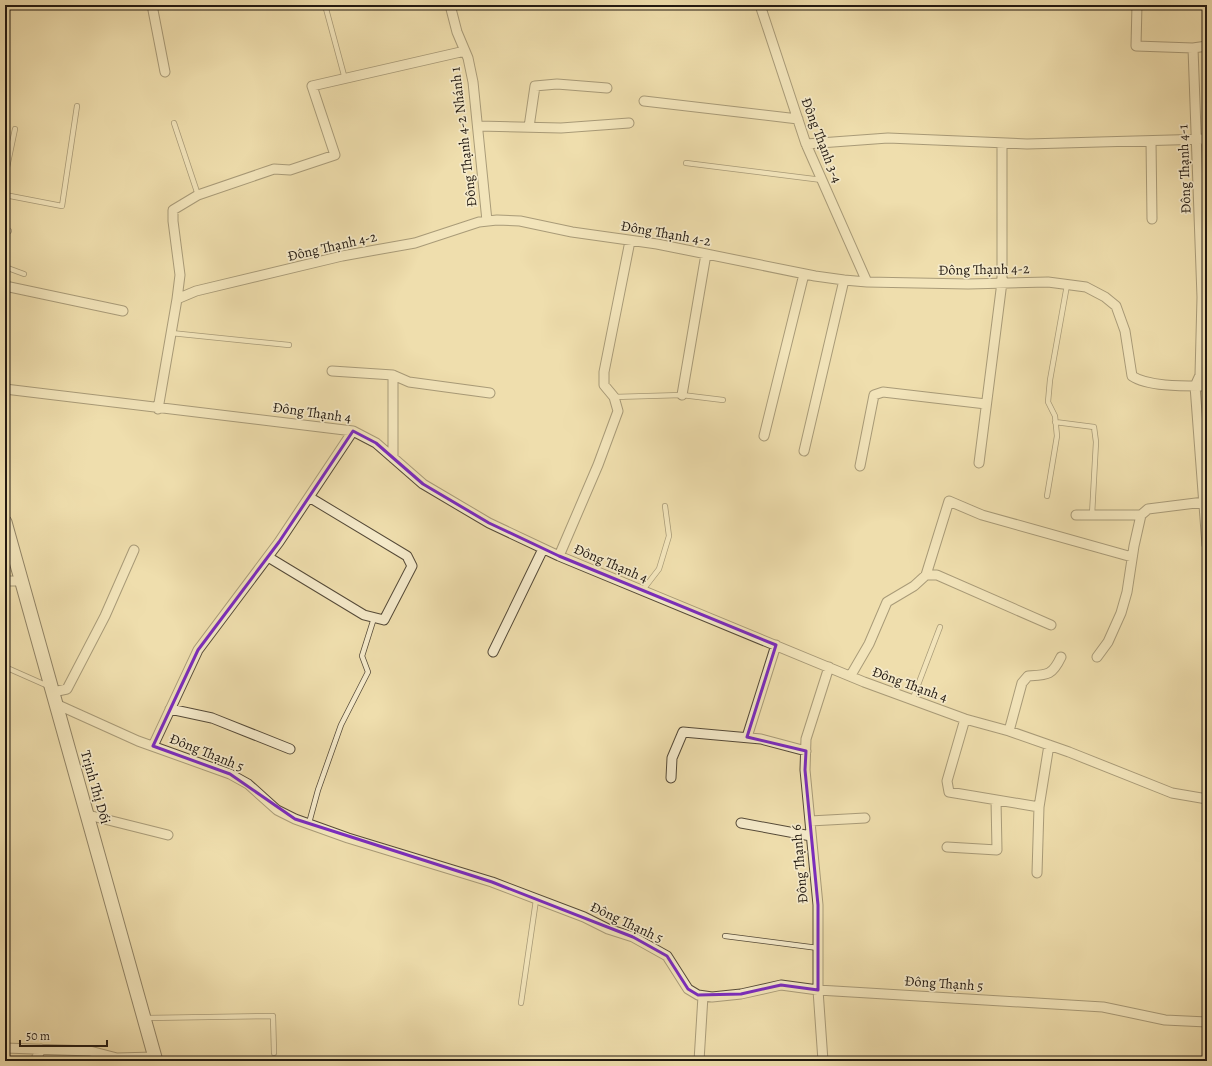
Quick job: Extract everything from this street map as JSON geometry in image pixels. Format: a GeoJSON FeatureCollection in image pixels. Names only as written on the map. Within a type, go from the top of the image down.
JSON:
{"type":"FeatureCollection","features":[{"type":"Feature","properties":{"kind":"main road","name":"Trịnh Thị Dối"},"geometry":{"type":"LineString","coordinates":[[5,523],[10,558],[22,581],[155,1059]]}},
{"type":"Feature","properties":{"kind":"street"},"geometry":{"type":"LineString","coordinates":[[152,5],[165,72]]}},
{"type":"Feature","properties":{"kind":"street","name":"Đông Thạnh 4-2 Nhánh 1"},"geometry":{"type":"LineString","coordinates":[[450,5],[457,32],[465,51],[473,82],[487,221]]}},
{"type":"Feature","properties":{"kind":"street","name":"Đông Thạnh 3-4"},"geometry":{"type":"LineString","coordinates":[[760,5],[806,144],[866,282]]}},
{"type":"Feature","properties":{"kind":"street"},"geometry":{"type":"LineString","coordinates":[[1137,5],[1136,46],[1192,48],[1207,46]]}},
{"type":"Feature","properties":{"kind":"street","name":"Đông Thạnh 4-1"},"geometry":{"type":"LineString","coordinates":[[1192,48],[1202,139],[1202,297],[1200,375],[1196,386],[1207,545]]}},
{"type":"Feature","properties":{"kind":"street"},"geometry":{"type":"LineString","coordinates":[[158,408],[172,333],[180,275],[173,210],[198,195],[274,169],[290,170],[335,156],[312,86],[465,51]]}},
{"type":"Feature","properties":{"kind":"street"},"geometry":{"type":"LineString","coordinates":[[529,127],[535,86],[557,84],[607,88]]}},
{"type":"Feature","properties":{"kind":"street"},"geometry":{"type":"LineString","coordinates":[[644,101],[798,119]]}},
{"type":"Feature","properties":{"kind":"street"},"geometry":{"type":"LineString","coordinates":[[478,126],[561,128],[629,123]]}},
{"type":"Feature","properties":{"kind":"street"},"geometry":{"type":"LineString","coordinates":[[806,144],[888,138],[986,141],[1002,143],[1202,139]]}},
{"type":"Feature","properties":{"kind":"street"},"geometry":{"type":"LineString","coordinates":[[1151,141],[1152,219]]}},
{"type":"Feature","properties":{"kind":"street"},"geometry":{"type":"LineString","coordinates":[[979,463],[1002,282],[1002,143]]}},
{"type":"Feature","properties":{"kind":"street","name":"Đông Thạnh 4-2"},"geometry":{"type":"LineString","coordinates":[[177,299],[196,292],[342,256],[415,242],[487,221],[520,221],[572,232],[706,254],[804,274],[844,280],[866,282],[968,284],[1048,282],[1086,287],[1105,297],[1116,306],[1124,331],[1132,376],[1137,380],[1152,383],[1207,386]]}},
{"type":"Feature","properties":{"kind":"street"},"geometry":{"type":"LineString","coordinates":[[560,556],[598,465],[618,411],[614,397],[604,385],[604,372],[630,241]]}},
{"type":"Feature","properties":{"kind":"street"},"geometry":{"type":"LineString","coordinates":[[682,395],[706,254]]}},
{"type":"Feature","properties":{"kind":"street"},"geometry":{"type":"LineString","coordinates":[[764,436],[804,274]]}},
{"type":"Feature","properties":{"kind":"street"},"geometry":{"type":"LineString","coordinates":[[804,451],[844,280]]}},
{"type":"Feature","properties":{"kind":"street"},"geometry":{"type":"LineString","coordinates":[[5,286],[123,311]]}},
{"type":"Feature","properties":{"kind":"street"},"geometry":{"type":"LineString","coordinates":[[332,371],[393,375],[409,382],[490,392]]}},
{"type":"Feature","properties":{"kind":"street"},"geometry":{"type":"LineString","coordinates":[[393,375],[393,458]]}},
{"type":"Feature","properties":{"kind":"street","name":"Đông Thạnh 4"},"geometry":{"type":"LineString","coordinates":[[5,389],[354,431],[376,444],[423,484],[489,523],[543,549],[829,667],[965,719],[1009,731],[1049,745],[1172,793],[1207,799]]}},
{"type":"Feature","properties":{"kind":"street"},"geometry":{"type":"LineString","coordinates":[[860,466],[874,395],[883,392],[986,404]]}},
{"type":"Feature","properties":{"kind":"street"},"geometry":{"type":"LineString","coordinates":[[153,746],[198,650],[268,557],[354,431]]}},
{"type":"Feature","properties":{"kind":"street"},"geometry":{"type":"LineString","coordinates":[[268,557],[364,615],[384,620],[412,566],[407,556],[309,497]]}},
{"type":"Feature","properties":{"kind":"street"},"geometry":{"type":"LineString","coordinates":[[851,675],[869,644],[887,602],[914,586],[926,575],[949,501],[982,515],[1132,557]]}},
{"type":"Feature","properties":{"kind":"street"},"geometry":{"type":"LineString","coordinates":[[1097,657],[1108,642],[1121,613],[1127,592],[1132,557],[1141,515],[1148,509],[1204,502]]}},
{"type":"Feature","properties":{"kind":"street"},"geometry":{"type":"LineString","coordinates":[[1076,515],[1141,515]]}},
{"type":"Feature","properties":{"kind":"street"},"geometry":{"type":"LineString","coordinates":[[494,652],[543,549]]}},
{"type":"Feature","properties":{"kind":"street"},"geometry":{"type":"LineString","coordinates":[[54,694],[67,689],[105,616],[134,550]]}},
{"type":"Feature","properties":{"kind":"street"},"geometry":{"type":"LineString","coordinates":[[926,575],[937,575],[1051,625]]}},
{"type":"Feature","properties":{"kind":"street"},"geometry":{"type":"LineString","coordinates":[[5,581],[22,581]]}},
{"type":"Feature","properties":{"kind":"street"},"geometry":{"type":"LineString","coordinates":[[747,737],[776,645]]}},
{"type":"Feature","properties":{"kind":"street"},"geometry":{"type":"LineString","coordinates":[[1009,731],[1022,683],[1028,676],[1044,675],[1054,670],[1061,658]]}},
{"type":"Feature","properties":{"kind":"street","name":"Đông Thạnh 6"},"geometry":{"type":"LineString","coordinates":[[823,1061],[818,990],[818,904],[805,770],[806,739],[829,667]]}},
{"type":"Feature","properties":{"kind":"street","name":"Đông Thạnh 5"},"geometry":{"type":"LineString","coordinates":[[54,694],[153,746],[230,774],[248,784],[277,810],[295,819],[348,838],[492,882],[584,917],[608,929],[633,937],[667,956],[688,989],[698,995],[712,997],[740,994],[781,985],[818,990],[1103,1007],[1165,1020],[1207,1022]]}},
{"type":"Feature","properties":{"kind":"street"},"geometry":{"type":"LineString","coordinates":[[170,709],[212,718],[290,749]]}},
{"type":"Feature","properties":{"kind":"street"},"geometry":{"type":"LineString","coordinates":[[965,719],[946,781],[949,792],[1039,807]]}},
{"type":"Feature","properties":{"kind":"street"},"geometry":{"type":"LineString","coordinates":[[671,778],[672,758],[683,732],[761,739],[806,751]]}},
{"type":"Feature","properties":{"kind":"street"},"geometry":{"type":"LineString","coordinates":[[1037,873],[1039,807],[1049,745]]}},
{"type":"Feature","properties":{"kind":"street"},"geometry":{"type":"LineString","coordinates":[[947,847],[997,850],[996,800]]}},
{"type":"Feature","properties":{"kind":"street"},"geometry":{"type":"LineString","coordinates":[[88,815],[168,835]]}},
{"type":"Feature","properties":{"kind":"street"},"geometry":{"type":"LineString","coordinates":[[810,821],[865,818]]}},
{"type":"Feature","properties":{"kind":"street"},"geometry":{"type":"LineString","coordinates":[[741,823],[811,836]]}},
{"type":"Feature","properties":{"kind":"street"},"geometry":{"type":"LineString","coordinates":[[699,1061],[703,996]]}},
{"type":"Feature","properties":{"kind":"street"},"geometry":{"type":"LineString","coordinates":[[5,1048],[90,1051],[115,1059],[155,1059]]}},
{"type":"Feature","properties":{"kind":"street"},"geometry":{"type":"LineString","coordinates":[[35,1061],[41,1049]]}},
{"type":"Feature","properties":{"kind":"lane"},"geometry":{"type":"LineString","coordinates":[[325,5],[345,79]]}},
{"type":"Feature","properties":{"kind":"lane"},"geometry":{"type":"LineString","coordinates":[[5,195],[62,206],[77,106]]}},
{"type":"Feature","properties":{"kind":"lane"},"geometry":{"type":"LineString","coordinates":[[174,123],[198,195]]}},
{"type":"Feature","properties":{"kind":"lane"},"geometry":{"type":"LineString","coordinates":[[5,177],[14,129]]}},
{"type":"Feature","properties":{"kind":"lane"},"geometry":{"type":"LineString","coordinates":[[686,163],[822,180]]}},
{"type":"Feature","properties":{"kind":"lane"},"geometry":{"type":"LineString","coordinates":[[5,267],[24,274]]}},
{"type":"Feature","properties":{"kind":"lane"},"geometry":{"type":"LineString","coordinates":[[1047,496],[1057,436],[1055,416],[1048,402],[1050,380],[1067,285]]}},
{"type":"Feature","properties":{"kind":"lane"},"geometry":{"type":"LineString","coordinates":[[172,333],[289,345]]}},
{"type":"Feature","properties":{"kind":"lane"},"geometry":{"type":"LineString","coordinates":[[614,397],[682,395],[723,400]]}},
{"type":"Feature","properties":{"kind":"lane"},"geometry":{"type":"LineString","coordinates":[[1055,422],[1094,427],[1096,442],[1092,515]]}},
{"type":"Feature","properties":{"kind":"lane"},"geometry":{"type":"LineString","coordinates":[[642,591],[659,569],[669,536],[665,506]]}},
{"type":"Feature","properties":{"kind":"lane"},"geometry":{"type":"LineString","coordinates":[[309,823],[318,790],[341,725],[368,672],[362,656],[374,618]]}},
{"type":"Feature","properties":{"kind":"lane"},"geometry":{"type":"LineString","coordinates":[[913,698],[940,627]]}},
{"type":"Feature","properties":{"kind":"lane"},"geometry":{"type":"LineString","coordinates":[[5,667],[54,694]]}},
{"type":"Feature","properties":{"kind":"lane"},"geometry":{"type":"LineString","coordinates":[[521,1003],[536,900]]}},
{"type":"Feature","properties":{"kind":"lane"},"geometry":{"type":"LineString","coordinates":[[725,936],[818,948]]}},
{"type":"Feature","properties":{"kind":"lane"},"geometry":{"type":"LineString","coordinates":[[144,1018],[273,1016],[274,1053]]}},
{"type":"Feature","properties":{"kind":"highlighted area"},"geometry":{"type":"Polygon","coordinates":[[[353,431],[376,443],[423,484],[489,523],[559,556],[776,645],[747,737],[806,751],[805,770],[818,905],[818,990],[781,985],[741,994],[698,995],[688,989],[667,956],[633,937],[492,882],[295,819],[230,774],[153,746],[198,650],[279,542],[353,431]]]}}]}
